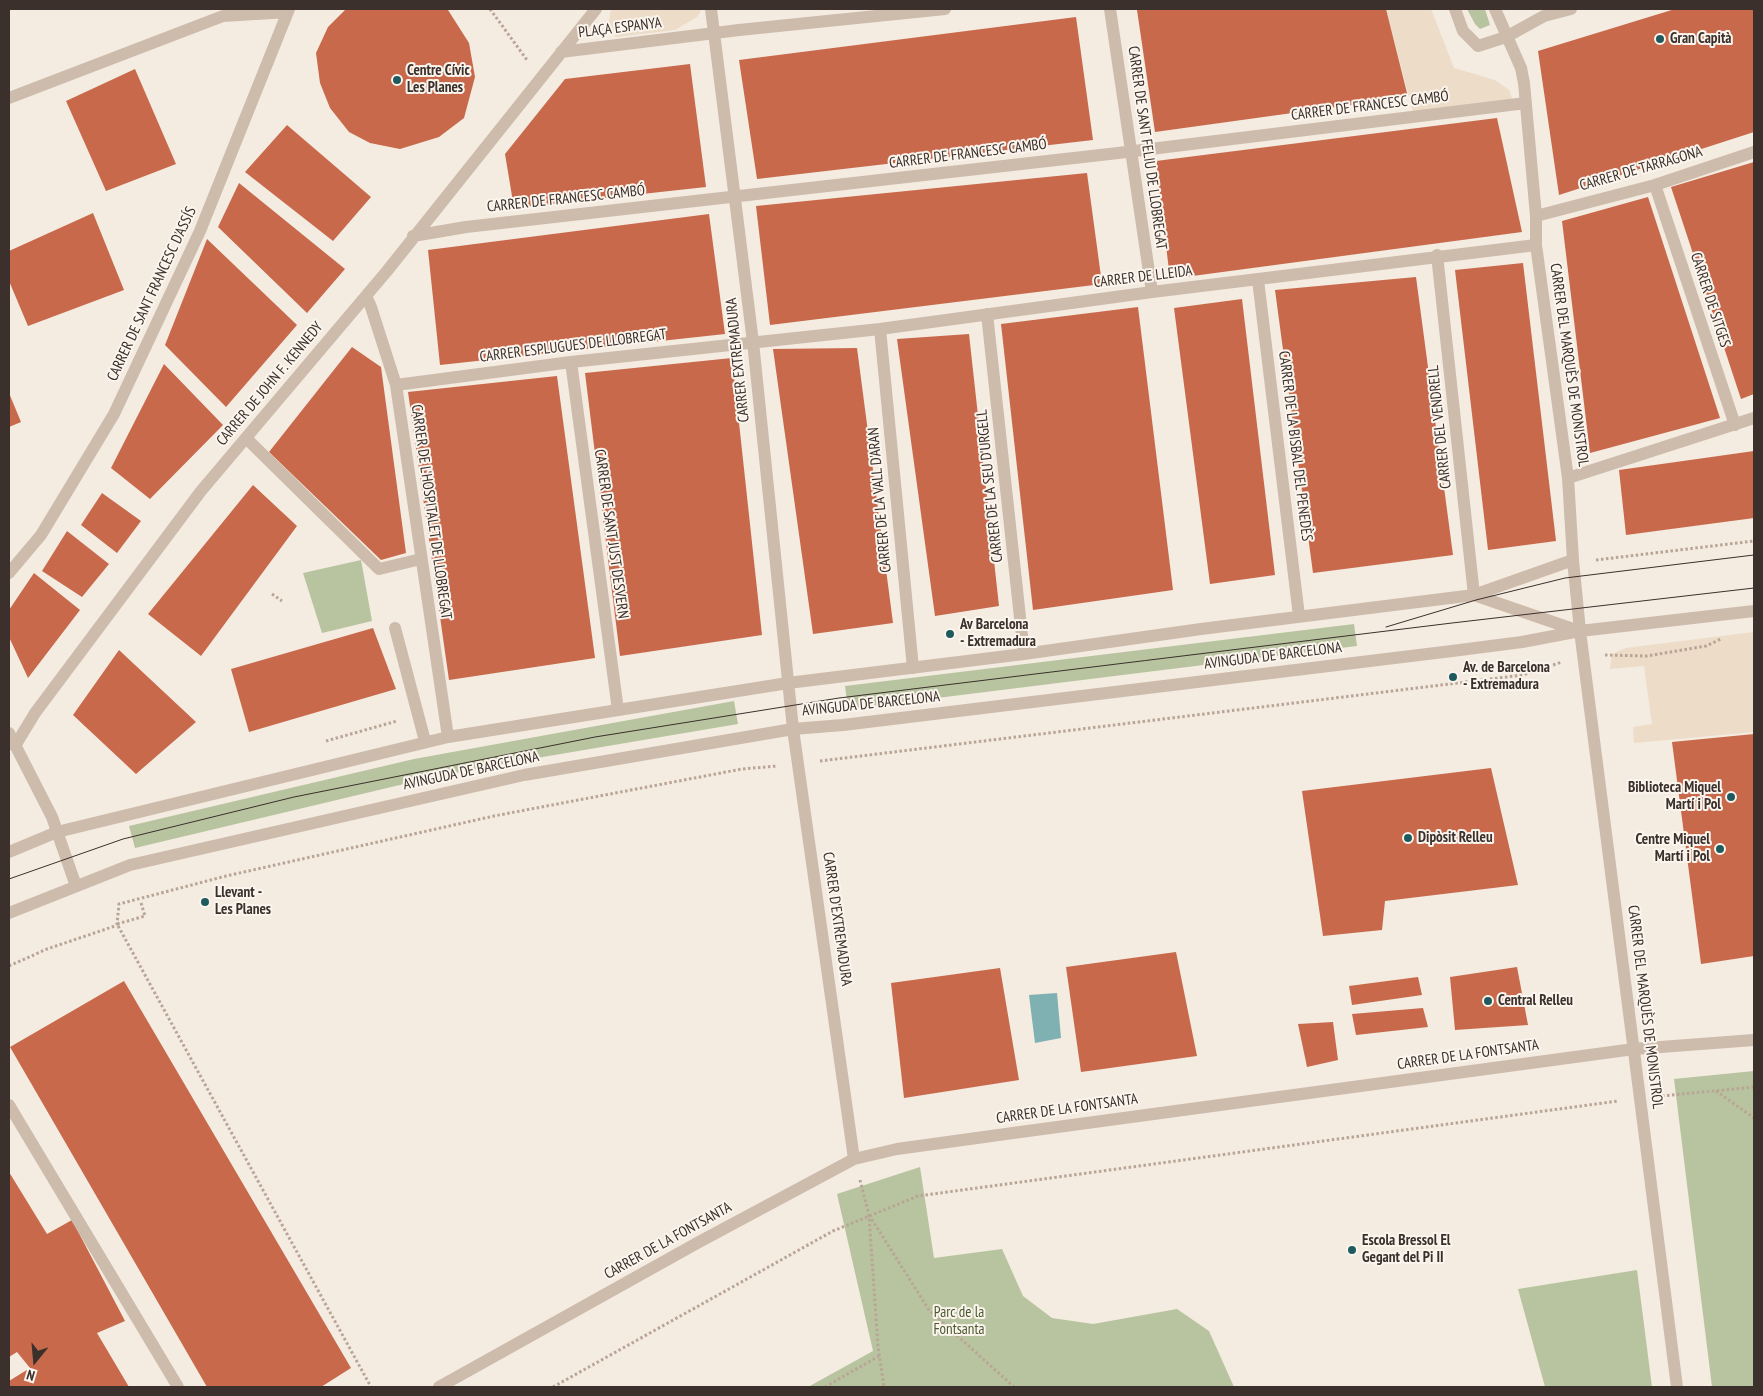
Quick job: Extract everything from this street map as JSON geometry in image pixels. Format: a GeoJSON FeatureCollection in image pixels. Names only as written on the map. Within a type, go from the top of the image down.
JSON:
{"type":"FeatureCollection","features":[{"type":"Feature","properties":{"kind":"street","name":"PLAÇA ESPANYA"},"geometry":{"type":"LineString","coordinates":[[561,52],[596,9]]}},
{"type":"Feature","properties":{"kind":"street"},"geometry":{"type":"LineString","coordinates":[[711,9],[714,33]]}},
{"type":"Feature","properties":{"kind":"street","name":"PLAÇA ESPANYA"},"geometry":{"type":"LineString","coordinates":[[561,52],[714,33],[946,9]]}},
{"type":"Feature","properties":{"kind":"street","name":"CARRER DE SANT FELIU DE LLOBREGAT"},"geometry":{"type":"LineString","coordinates":[[1110,9],[1152,292]]}},
{"type":"Feature","properties":{"kind":"street"},"geometry":{"type":"LineString","coordinates":[[1455,9],[1463,31],[1478,46],[1506,38],[1544,16],[1570,9]]}},
{"type":"Feature","properties":{"kind":"street","name":"CARRER DEL MARQUÈS DE MONISTROL"},"geometry":{"type":"LineString","coordinates":[[1496,9],[1506,38],[1521,68],[1526,103],[1536,216],[1536,245],[1568,478],[1580,631],[1677,1387]]}},
{"type":"Feature","properties":{"kind":"street"},"geometry":{"type":"LineString","coordinates":[[9,98],[223,16],[289,11]]}},
{"type":"Feature","properties":{"kind":"street","name":"CARRER DE SANT FRANCESC D'ASSÍS"},"geometry":{"type":"LineString","coordinates":[[9,573],[41,534],[114,414],[200,231],[289,11]]}},
{"type":"Feature","properties":{"kind":"street","name":"CARRER EXTREMADURA"},"geometry":{"type":"LineString","coordinates":[[714,33],[753,342],[788,683]]}},
{"type":"Feature","properties":{"kind":"street","name":"CARRER DE JOHN F. KENNEDY"},"geometry":{"type":"LineString","coordinates":[[15,746],[36,714],[201,491],[366,296],[561,52]]}},
{"type":"Feature","properties":{"kind":"street","name":"CARRER DE FRANCESC CAMBÓ"},"geometry":{"type":"LineString","coordinates":[[413,236],[466,226],[1132,151],[1526,103]]}},
{"type":"Feature","properties":{"kind":"street","name":"CARRER DE TARRAGONA"},"geometry":{"type":"LineString","coordinates":[[1536,216],[1655,185],[1754,152]]}},
{"type":"Feature","properties":{"kind":"street","name":"CARRER DE SITGES"},"geometry":{"type":"LineString","coordinates":[[1655,185],[1735,425]]}},
{"type":"Feature","properties":{"kind":"street","name":"CARRER DE LLEIDA"},"geometry":{"type":"LineString","coordinates":[[753,342],[880,329],[1437,255],[1536,245]]}},
{"type":"Feature","properties":{"kind":"street","name":"CARRER DEL VENDRELL"},"geometry":{"type":"LineString","coordinates":[[1437,255],[1474,596]]}},
{"type":"Feature","properties":{"kind":"street","name":"CARRER DE LA BISBAL DEL PENEDÈS"},"geometry":{"type":"LineString","coordinates":[[1258,280],[1299,616]]}},
{"type":"Feature","properties":{"kind":"street","name":"CARRER DE L'HOSPITALET DE LLOBREGAT"},"geometry":{"type":"LineString","coordinates":[[366,296],[396,385],[448,737]]}},
{"type":"Feature","properties":{"kind":"street","name":"CARRER DE LA SEU D'URGELL"},"geometry":{"type":"LineString","coordinates":[[987,314],[1024,654]]}},
{"type":"Feature","properties":{"kind":"street","name":"CARRER DE LA VALL D'ARAN"},"geometry":{"type":"LineString","coordinates":[[880,329],[913,668]]}},
{"type":"Feature","properties":{"kind":"street","name":"CARRER ESPLUGUES DE LLOBREGAT"},"geometry":{"type":"LineString","coordinates":[[396,385],[571,362],[753,342]]}},
{"type":"Feature","properties":{"kind":"street","name":"CARRER DE SANT JUST DESVERN"},"geometry":{"type":"LineString","coordinates":[[571,362],[618,710]]}},
{"type":"Feature","properties":{"kind":"street"},"geometry":{"type":"LineString","coordinates":[[1568,478],[1754,418]]}},
{"type":"Feature","properties":{"kind":"street"},"geometry":{"type":"LineString","coordinates":[[246,438],[379,570],[421,559]]}},
{"type":"Feature","properties":{"kind":"street","name":"AVINGUDA DE BARCELONA"},"geometry":{"type":"LineString","coordinates":[[9,852],[58,832],[425,741],[788,683],[1024,654],[1299,616],[1474,596],[1573,560]]}},
{"type":"Feature","properties":{"kind":"street"},"geometry":{"type":"LineString","coordinates":[[1474,596],[1580,631]]}},
{"type":"Feature","properties":{"kind":"street","name":"AVINGUDA DE BARCELONA"},"geometry":{"type":"LineString","coordinates":[[9,912],[130,865],[505,779],[793,729],[852,724],[1442,652],[1522,642],[1580,631],[1754,611]]}},
{"type":"Feature","properties":{"kind":"street"},"geometry":{"type":"LineString","coordinates":[[395,628],[425,741]]}},
{"type":"Feature","properties":{"kind":"street","name":"CARRER D'EXTREMADURA"},"geometry":{"type":"LineString","coordinates":[[788,683],[854,1158]]}},
{"type":"Feature","properties":{"kind":"street"},"geometry":{"type":"LineString","coordinates":[[9,733],[58,832],[76,886]]}},
{"type":"Feature","properties":{"kind":"street","name":"CARRER DE LA FONTSANTA"},"geometry":{"type":"LineString","coordinates":[[440,1387],[699,1242],[854,1158],[917,1146],[1634,1048],[1754,1040]]}},
{"type":"Feature","properties":{"kind":"street"},"geometry":{"type":"LineString","coordinates":[[9,1104],[178,1387]]}},
{"type":"Feature","properties":{"kind":"path"},"geometry":{"type":"LineString","coordinates":[[490,9],[528,61]]}},
{"type":"Feature","properties":{"kind":"path"},"geometry":{"type":"LineString","coordinates":[[272,594],[282,601]]}},
{"type":"Feature","properties":{"kind":"path"},"geometry":{"type":"LineString","coordinates":[[371,1387],[117,924],[119,904],[140,901],[226,876],[494,816],[742,769],[798,764],[1523,675],[1584,658],[1612,654],[1647,656],[1706,646],[1730,637]]}},
{"type":"Feature","properties":{"kind":"path"},"geometry":{"type":"LineString","coordinates":[[9,966],[117,924],[145,916],[140,901]]}},
{"type":"Feature","properties":{"kind":"path"},"geometry":{"type":"LineString","coordinates":[[553,1387],[833,1231],[869,1214],[918,1196],[1441,1123],[1714,1090],[1754,1087]]}},
{"type":"Feature","properties":{"kind":"path"},"geometry":{"type":"LineString","coordinates":[[1714,1090],[1754,1118]]}},
{"type":"Feature","properties":{"kind":"path"},"geometry":{"type":"LineString","coordinates":[[854,1158],[869,1214],[879,1356],[884,1387]]}},
{"type":"Feature","properties":{"kind":"path"},"geometry":{"type":"LineString","coordinates":[[869,1214],[929,1310],[1014,1387]]}},
{"type":"Feature","properties":{"kind":"path"},"geometry":{"type":"LineString","coordinates":[[825,1387],[879,1356]]}},
{"type":"Feature","properties":{"kind":"green space"},"geometry":{"type":"Polygon","coordinates":[[[1467,9],[1485,9],[1490,25],[1480,29],[1467,9]]]}},
{"type":"Feature","properties":{"kind":"green space"},"geometry":{"type":"Polygon","coordinates":[[[361,560],[372,621],[322,633],[303,573],[361,560]]]}},
{"type":"Feature","properties":{"kind":"green space"},"geometry":{"type":"Polygon","coordinates":[[[1354,624],[1357,646],[848,709],[845,686],[1354,624]]]}},
{"type":"Feature","properties":{"kind":"green space"},"geometry":{"type":"Polygon","coordinates":[[[734,701],[738,724],[513,762],[425,779],[135,848],[129,826],[414,759],[734,701]]]}},
{"type":"Feature","properties":{"kind":"green space"},"geometry":{"type":"Polygon","coordinates":[[[1754,1071],[1754,1387],[1712,1387],[1674,1079],[1754,1071]]]}},
{"type":"Feature","properties":{"kind":"green space","name":"Parc de la Fontsanta"},"geometry":{"type":"Polygon","coordinates":[[[920,1167],[934,1258],[1002,1249],[1023,1296],[1052,1318],[1093,1324],[1177,1309],[1209,1331],[1234,1387],[808,1387],[873,1351],[837,1194],[920,1167]]]}},
{"type":"Feature","properties":{"kind":"green space"},"geometry":{"type":"Polygon","coordinates":[[[1637,1270],[1652,1387],[1545,1387],[1518,1289],[1637,1270]]]}},
{"type":"Feature","properties":{"kind":"shaded area"},"geometry":{"type":"Polygon","coordinates":[[[611,9],[702,9],[697,17],[675,30],[616,37],[608,27],[611,9]]]}},
{"type":"Feature","properties":{"kind":"shaded area"},"geometry":{"type":"Polygon","coordinates":[[[1386,9],[1431,9],[1454,68],[1495,80],[1509,90],[1514,104],[1414,116],[1386,9]]]}},
{"type":"Feature","properties":{"kind":"shaded area"},"geometry":{"type":"Polygon","coordinates":[[[1754,632],[1754,732],[1634,743],[1633,727],[1652,724],[1644,666],[1610,669],[1612,654],[1626,648],[1754,632]]]}},
{"type":"Feature","properties":{"kind":"water"},"geometry":{"type":"Polygon","coordinates":[[[1057,993],[1061,1038],[1035,1043],[1029,995],[1057,993]]]}},
{"type":"Feature","properties":{"kind":"building","name":"Centre Cívic Les Planes"},"geometry":{"type":"Polygon","coordinates":[[[346,9],[448,10],[469,43],[475,77],[464,118],[439,137],[400,149],[370,143],[349,132],[330,108],[320,83],[316,53],[328,27],[346,9]]]}},
{"type":"Feature","properties":{"kind":"building"},"geometry":{"type":"Polygon","coordinates":[[[1386,9],[1408,97],[1155,132],[1137,10],[1386,9]]]}},
{"type":"Feature","properties":{"kind":"building"},"geometry":{"type":"Polygon","coordinates":[[[1675,9],[1754,9],[1754,132],[1559,195],[1538,51],[1675,9]]]}},
{"type":"Feature","properties":{"kind":"building"},"geometry":{"type":"Polygon","coordinates":[[[1076,17],[1093,140],[757,179],[739,60],[1076,17]]]}},
{"type":"Feature","properties":{"kind":"building"},"geometry":{"type":"Polygon","coordinates":[[[690,64],[706,187],[514,208],[505,154],[565,79],[690,64]]]}},
{"type":"Feature","properties":{"kind":"building"},"geometry":{"type":"Polygon","coordinates":[[[135,69],[176,164],[106,191],[66,101],[135,69]]]}},
{"type":"Feature","properties":{"kind":"building"},"geometry":{"type":"Polygon","coordinates":[[[1497,118],[1522,232],[1170,279],[1156,161],[1497,118]]]}},
{"type":"Feature","properties":{"kind":"building"},"geometry":{"type":"Polygon","coordinates":[[[287,125],[371,197],[333,241],[245,172],[287,125]]]}},
{"type":"Feature","properties":{"kind":"building"},"geometry":{"type":"Polygon","coordinates":[[[1754,162],[1754,394],[1741,399],[1671,187],[1754,162]]]}},
{"type":"Feature","properties":{"kind":"building"},"geometry":{"type":"Polygon","coordinates":[[[1087,173],[1102,284],[770,325],[756,206],[1087,173]]]}},
{"type":"Feature","properties":{"kind":"building"},"geometry":{"type":"Polygon","coordinates":[[[239,183],[345,269],[307,313],[218,227],[239,183]]]}},
{"type":"Feature","properties":{"kind":"building"},"geometry":{"type":"Polygon","coordinates":[[[1648,197],[1720,418],[1590,453],[1562,221],[1648,197]]]}},
{"type":"Feature","properties":{"kind":"building"},"geometry":{"type":"Polygon","coordinates":[[[93,213],[124,290],[28,326],[9,281],[9,251],[93,213]]]}},
{"type":"Feature","properties":{"kind":"building"},"geometry":{"type":"Polygon","coordinates":[[[709,214],[725,334],[440,365],[428,250],[709,214]]]}},
{"type":"Feature","properties":{"kind":"building"},"geometry":{"type":"Polygon","coordinates":[[[207,239],[297,325],[226,407],[165,345],[207,239]]]}},
{"type":"Feature","properties":{"kind":"building"},"geometry":{"type":"Polygon","coordinates":[[[1523,263],[1556,541],[1488,550],[1455,270],[1523,263]]]}},
{"type":"Feature","properties":{"kind":"building"},"geometry":{"type":"Polygon","coordinates":[[[1416,277],[1453,555],[1313,573],[1275,290],[1416,277]]]}},
{"type":"Feature","properties":{"kind":"building"},"geometry":{"type":"Polygon","coordinates":[[[1242,299],[1275,575],[1210,584],[1174,308],[1242,299]]]}},
{"type":"Feature","properties":{"kind":"building"},"geometry":{"type":"Polygon","coordinates":[[[1138,307],[1173,590],[1033,610],[1001,324],[1138,307]]]}},
{"type":"Feature","properties":{"kind":"building"},"geometry":{"type":"Polygon","coordinates":[[[969,334],[999,606],[935,616],[897,339],[969,334]]]}},
{"type":"Feature","properties":{"kind":"building"},"geometry":{"type":"Polygon","coordinates":[[[352,347],[381,367],[406,553],[381,560],[269,452],[352,347]]]}},
{"type":"Feature","properties":{"kind":"building"},"geometry":{"type":"Polygon","coordinates":[[[857,348],[893,623],[813,634],[773,349],[857,348]]]}},
{"type":"Feature","properties":{"kind":"building"},"geometry":{"type":"Polygon","coordinates":[[[732,358],[762,635],[620,656],[585,373],[732,358]]]}},
{"type":"Feature","properties":{"kind":"building"},"geometry":{"type":"Polygon","coordinates":[[[164,364],[223,425],[150,499],[111,468],[164,364]]]}},
{"type":"Feature","properties":{"kind":"building"},"geometry":{"type":"Polygon","coordinates":[[[557,376],[595,658],[449,680],[408,392],[557,376]]]}},
{"type":"Feature","properties":{"kind":"building"},"geometry":{"type":"Polygon","coordinates":[[[9,393],[21,422],[9,427],[9,393]]]}},
{"type":"Feature","properties":{"kind":"building"},"geometry":{"type":"Polygon","coordinates":[[[1754,451],[1754,518],[1626,535],[1619,470],[1754,451]]]}},
{"type":"Feature","properties":{"kind":"building"},"geometry":{"type":"Polygon","coordinates":[[[253,485],[297,526],[201,656],[148,614],[253,485]]]}},
{"type":"Feature","properties":{"kind":"building"},"geometry":{"type":"Polygon","coordinates":[[[102,493],[141,521],[117,553],[81,525],[102,493]]]}},
{"type":"Feature","properties":{"kind":"building"},"geometry":{"type":"Polygon","coordinates":[[[67,531],[109,564],[82,597],[42,571],[67,531]]]}},
{"type":"Feature","properties":{"kind":"building"},"geometry":{"type":"Polygon","coordinates":[[[34,573],[80,610],[28,678],[9,637],[9,610],[34,573]]]}},
{"type":"Feature","properties":{"kind":"building"},"geometry":{"type":"Polygon","coordinates":[[[373,628],[396,689],[249,732],[231,669],[373,628]]]}},
{"type":"Feature","properties":{"kind":"building"},"geometry":{"type":"Polygon","coordinates":[[[119,650],[196,722],[136,774],[73,715],[119,650]]]}},
{"type":"Feature","properties":{"kind":"building","name":"Centre Miquel Martí i Pol"},"geometry":{"type":"Polygon","coordinates":[[[1754,734],[1754,956],[1701,964],[1672,742],[1754,734]]]}},
{"type":"Feature","properties":{"kind":"building","name":"Dipòsit Relleu"},"geometry":{"type":"Polygon","coordinates":[[[1491,768],[1518,885],[1385,901],[1382,930],[1323,936],[1302,791],[1491,768]]]}},
{"type":"Feature","properties":{"kind":"building"},"geometry":{"type":"Polygon","coordinates":[[[1176,952],[1197,1056],[1081,1072],[1066,967],[1176,952]]]}},
{"type":"Feature","properties":{"kind":"building","name":"Central Relleu"},"geometry":{"type":"Polygon","coordinates":[[[1517,967],[1528,1025],[1455,1030],[1450,977],[1517,967]]]}},
{"type":"Feature","properties":{"kind":"building"},"geometry":{"type":"Polygon","coordinates":[[[1000,968],[1019,1080],[904,1098],[891,983],[1000,968]]]}},
{"type":"Feature","properties":{"kind":"building"},"geometry":{"type":"Polygon","coordinates":[[[1418,977],[1422,995],[1352,1005],[1349,986],[1418,977]]]}},
{"type":"Feature","properties":{"kind":"building"},"geometry":{"type":"Polygon","coordinates":[[[124,981],[351,1368],[321,1387],[207,1387],[10,1047],[124,981]]]}},
{"type":"Feature","properties":{"kind":"building"},"geometry":{"type":"Polygon","coordinates":[[[1423,1008],[1428,1027],[1356,1035],[1352,1014],[1423,1008]]]}},
{"type":"Feature","properties":{"kind":"building"},"geometry":{"type":"Polygon","coordinates":[[[1333,1022],[1338,1060],[1307,1067],[1298,1024],[1333,1022]]]}},
{"type":"Feature","properties":{"kind":"building"},"geometry":{"type":"Polygon","coordinates":[[[9,1172],[47,1234],[72,1220],[125,1321],[97,1333],[129,1387],[9,1387],[9,1381],[30,1368],[17,1352],[9,1357],[9,1172]]]}},
{"type":"Feature","properties":{"kind":"tram line"},"geometry":{"type":"LineString","coordinates":[[1386,627],[1476,600],[1565,578],[1754,555]]}},
{"type":"Feature","properties":{"kind":"tram line"},"geometry":{"type":"LineString","coordinates":[[9,879],[123,839],[294,797],[595,737],[839,698],[1754,588]]}},
{"type":"Feature","properties":{"kind":"place","name":"Gran Capità"},"geometry":{"type":"Point","coordinates":[1660,39]}},
{"type":"Feature","properties":{"kind":"place","name":"Centre Cívic Les Planes"},"geometry":{"type":"Point","coordinates":[397,80]}},
{"type":"Feature","properties":{"kind":"place","name":"Av Barcelona - Extremadura"},"geometry":{"type":"Point","coordinates":[950,634]}},
{"type":"Feature","properties":{"kind":"place","name":"Av. de Barcelona - Extremadura"},"geometry":{"type":"Point","coordinates":[1453,677]}},
{"type":"Feature","properties":{"kind":"place","name":"Biblioteca Miquel Martí i Pol"},"geometry":{"type":"Point","coordinates":[1731,797]}},
{"type":"Feature","properties":{"kind":"place","name":"Dipòsit Relleu"},"geometry":{"type":"Point","coordinates":[1408,838]}},
{"type":"Feature","properties":{"kind":"place","name":"Centre Miquel Martí i Pol"},"geometry":{"type":"Point","coordinates":[1720,849]}},
{"type":"Feature","properties":{"kind":"place","name":"Llevant - Les Planes"},"geometry":{"type":"Point","coordinates":[205,902]}},
{"type":"Feature","properties":{"kind":"place","name":"Central Relleu"},"geometry":{"type":"Point","coordinates":[1488,1001]}},
{"type":"Feature","properties":{"kind":"place","name":"Escola Bressol El Gegant del Pi II"},"geometry":{"type":"Point","coordinates":[1352,1250]}}]}
